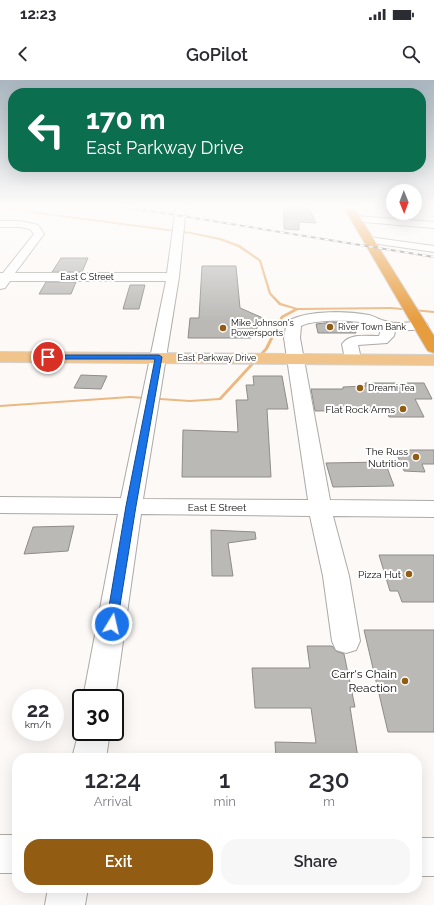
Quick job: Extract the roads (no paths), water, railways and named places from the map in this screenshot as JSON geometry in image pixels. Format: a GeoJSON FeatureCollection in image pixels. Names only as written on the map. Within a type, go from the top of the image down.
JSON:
{"type":"FeatureCollection","features":[{"type":"Feature","properties":{"kind":"highway"},"geometry":{"type":"LineString","coordinates":[[372,244],[434,348]]}},
{"type":"Feature","properties":{"kind":"main road","name":"East Parkway Drive"},"geometry":{"type":"LineString","coordinates":[[0,357],[434,360]]}},
{"type":"Feature","properties":{"kind":"street"},"geometry":{"type":"LineString","coordinates":[[2,279],[30,244]]}},
{"type":"Feature","properties":{"kind":"street"},"geometry":{"type":"LineString","coordinates":[[100,689],[131,506],[174,277],[178,244]]}},
{"type":"Feature","properties":{"kind":"street"},"geometry":{"type":"LineString","coordinates":[[402,244],[434,249]]}},
{"type":"Feature","properties":{"kind":"street","name":"East C Street"},"geometry":{"type":"LineString","coordinates":[[2,279],[174,277]]}},
{"type":"Feature","properties":{"kind":"street"},"geometry":{"type":"LineString","coordinates":[[346,641],[336,576],[320,508],[295,358],[292,338],[294,326],[297,322],[325,318],[356,318],[368,320],[388,327],[418,322]]}},
{"type":"Feature","properties":{"kind":"street"},"geometry":{"type":"LineString","coordinates":[[353,359],[350,344],[352,341],[382,340],[386,338],[388,334],[388,327]]}},
{"type":"Feature","properties":{"kind":"street","name":"East E Street"},"geometry":{"type":"LineString","coordinates":[[0,505],[434,509]]}},
{"type":"Feature","properties":{"kind":"street"},"geometry":{"type":"LineString","coordinates":[[90,753],[92,741]]}},
{"type":"Feature","properties":{"kind":"street"},"geometry":{"type":"LineString","coordinates":[[0,854],[12,854]]}},
{"type":"Feature","properties":{"kind":"street"},"geometry":{"type":"LineString","coordinates":[[422,857],[434,857]]}},
{"type":"Feature","properties":{"kind":"street"},"geometry":{"type":"LineString","coordinates":[[65,905],[67,893]]}},
{"type":"Feature","properties":{"kind":"waterway"},"geometry":{"type":"LineString","coordinates":[[235,244],[260,261],[270,293],[280,304],[297,309]]}},
{"type":"Feature","properties":{"kind":"waterway"},"geometry":{"type":"LineString","coordinates":[[297,309],[391,308],[434,312]]}},
{"type":"Feature","properties":{"kind":"waterway"},"geometry":{"type":"LineString","coordinates":[[0,406],[130,397],[190,401],[220,399],[267,348],[282,317],[297,309]]}},
{"type":"Feature","properties":{"kind":"railway"},"geometry":{"type":"LineString","coordinates":[[357,244],[434,257]]}},
{"type":"Feature","properties":{"kind":"place","name":"River Town Bank"},"geometry":{"type":"Point","coordinates":[330,327]}},
{"type":"Feature","properties":{"kind":"place","name":"Mike Johnson's Powersports"},"geometry":{"type":"Point","coordinates":[223,328]}},
{"type":"Feature","properties":{"kind":"place","name":"Dreami Tea"},"geometry":{"type":"Point","coordinates":[360,388]}},
{"type":"Feature","properties":{"kind":"place","name":"Flat Rock Arms"},"geometry":{"type":"Point","coordinates":[403,409]}},
{"type":"Feature","properties":{"kind":"place","name":"The Russ Nutrition"},"geometry":{"type":"Point","coordinates":[416,457]}},
{"type":"Feature","properties":{"kind":"place","name":"Pizza Hut"},"geometry":{"type":"Point","coordinates":[409,574]}},
{"type":"Feature","properties":{"kind":"place","name":"Carr's Chain Reaction"},"geometry":{"type":"Point","coordinates":[405,681]}}]}
